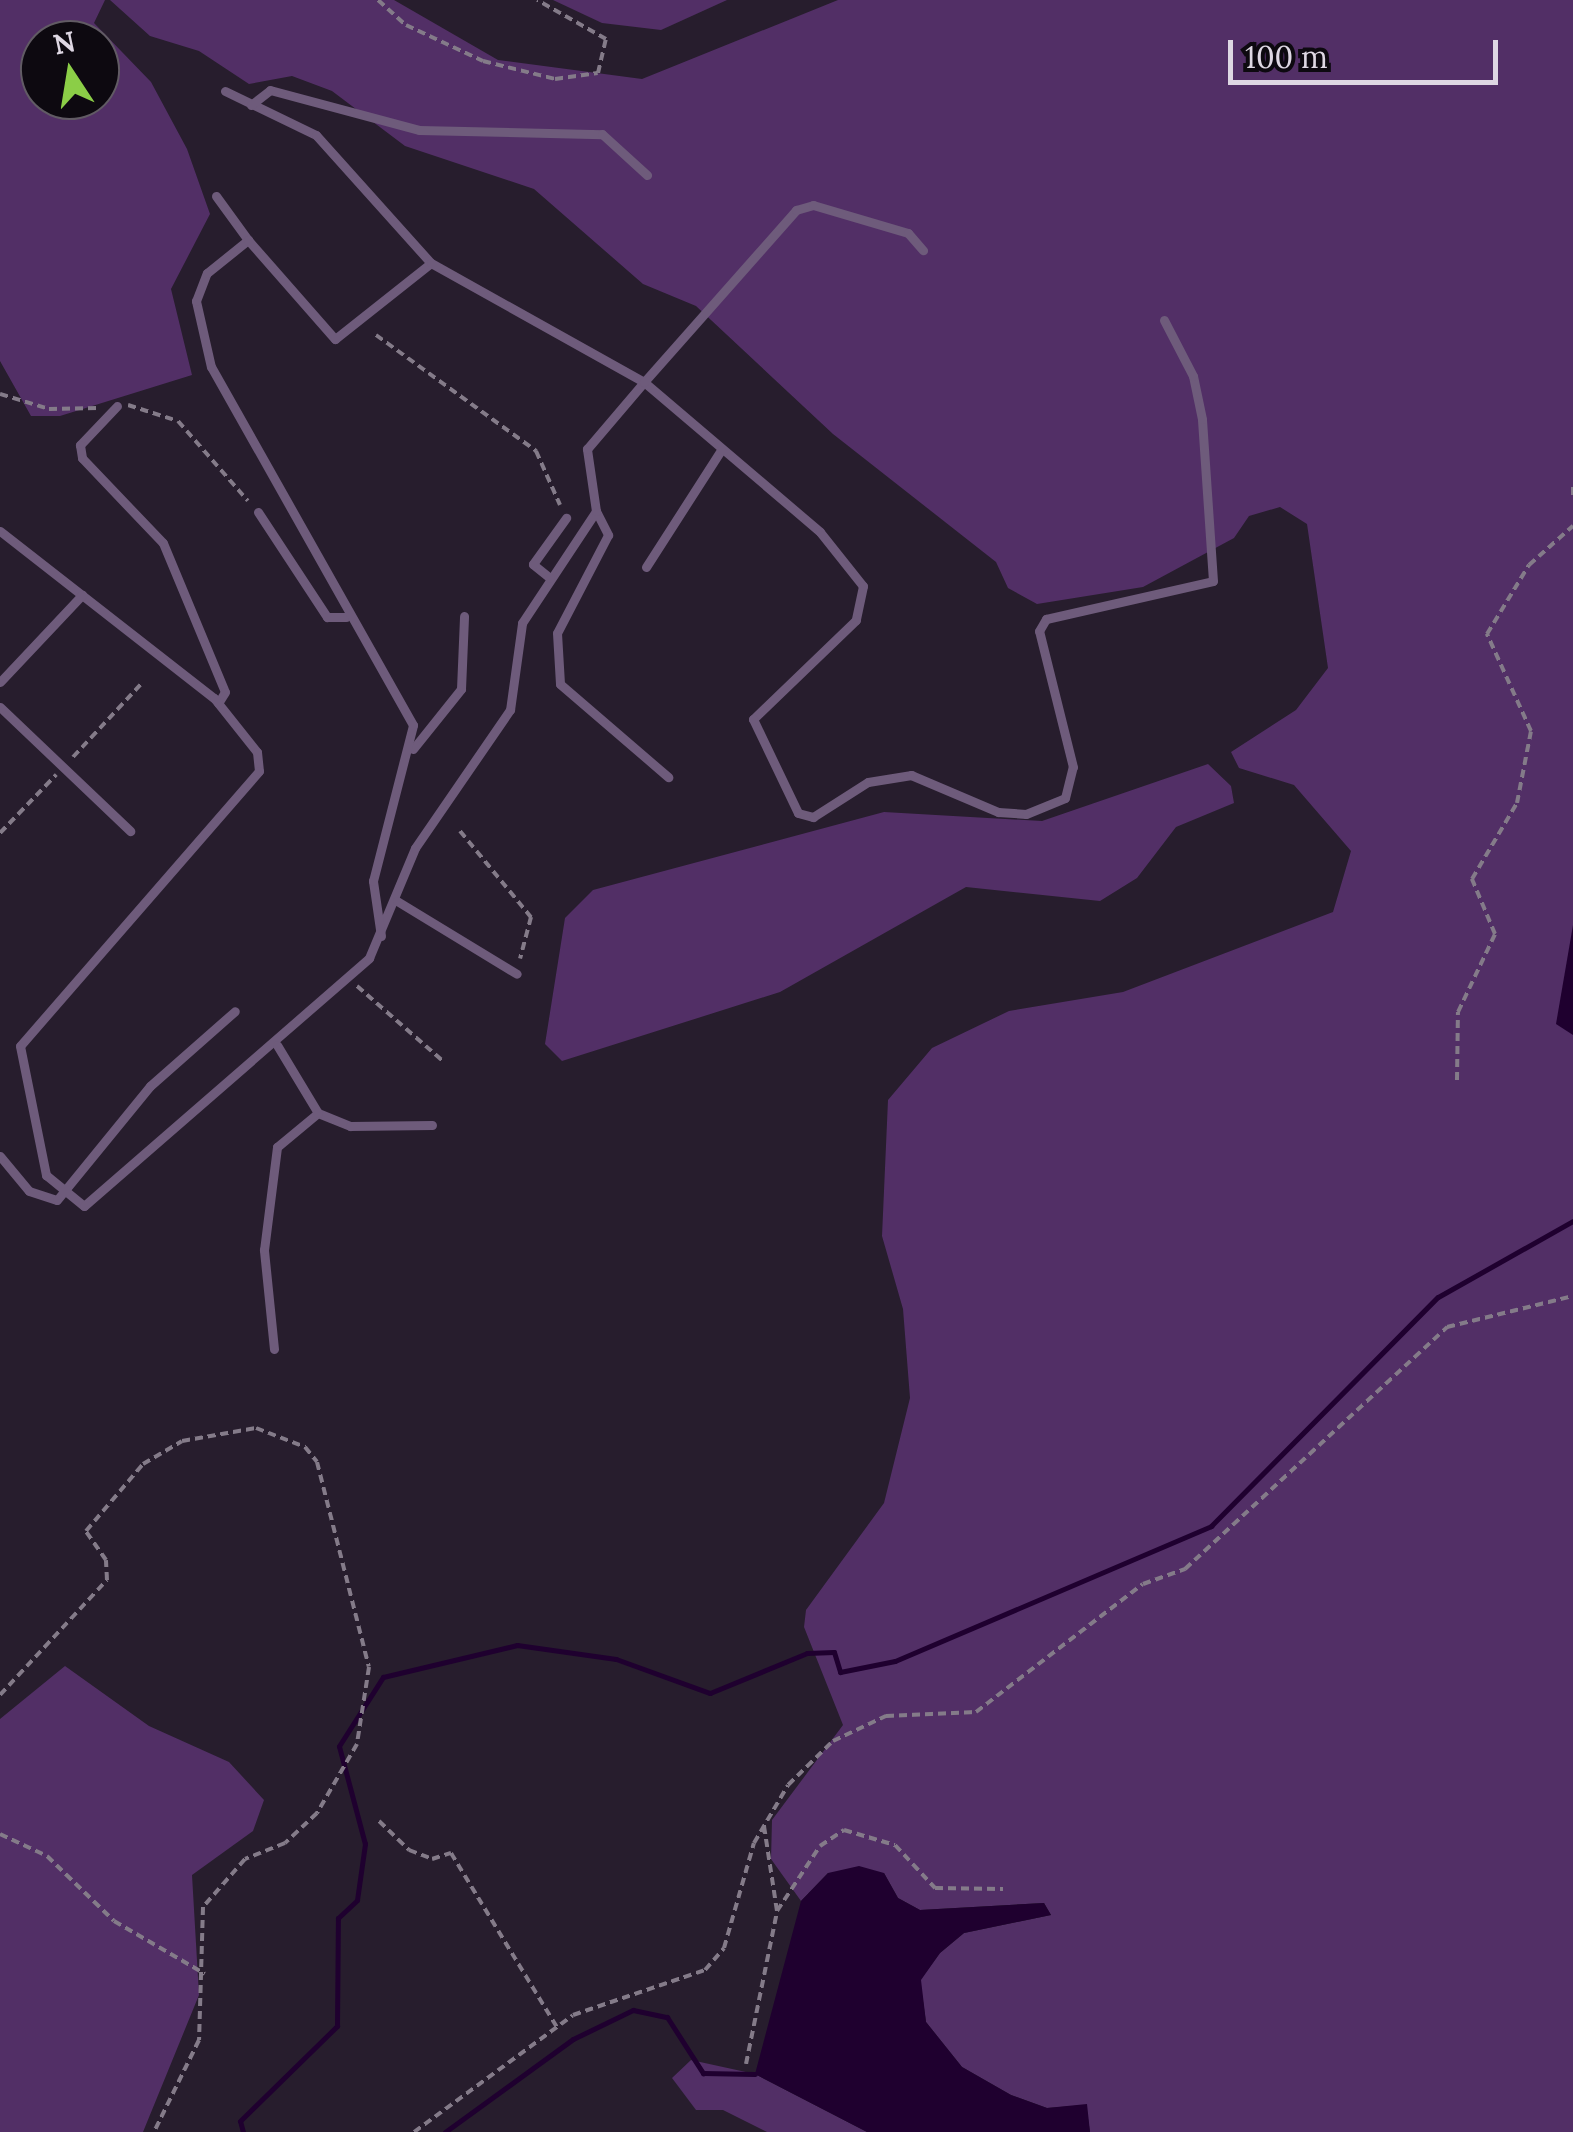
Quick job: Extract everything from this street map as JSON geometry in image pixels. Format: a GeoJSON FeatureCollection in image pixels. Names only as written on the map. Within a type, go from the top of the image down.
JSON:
{"type":"FeatureCollection","features":[{"type":"Feature","properties":{"kind":"lane"},"geometry":{"type":"LineString","coordinates":[[250,105],[270,90],[419,130],[602,134],[647,175]]}},
{"type":"Feature","properties":{"kind":"lane"},"geometry":{"type":"LineString","coordinates":[[225,91],[316,135],[430,264],[644,382],[820,532],[866,599],[753,718],[798,813],[814,817],[868,782],[911,776],[998,812],[1038,811],[1065,798],[1073,781],[1039,632],[1046,619],[1213,580],[1202,419],[1164,320]]}},
{"type":"Feature","properties":{"kind":"lane"},"geometry":{"type":"LineString","coordinates":[[216,196],[248,240],[335,339],[430,264]]}},
{"type":"Feature","properties":{"kind":"lane"},"geometry":{"type":"LineString","coordinates":[[668,776],[560,684],[556,633],[608,535],[596,511],[587,449],[796,210],[814,206],[908,233],[923,250]]}},
{"type":"Feature","properties":{"kind":"lane"},"geometry":{"type":"LineString","coordinates":[[248,240],[207,273],[196,300],[200,339],[346,617],[407,705],[413,749]]}},
{"type":"Feature","properties":{"kind":"lane"},"geometry":{"type":"LineString","coordinates":[[117,406],[80,445],[82,458],[163,543],[225,692],[218,702]]}},
{"type":"Feature","properties":{"kind":"lane"},"geometry":{"type":"LineString","coordinates":[[646,567],[721,450]]}},
{"type":"Feature","properties":{"kind":"lane"},"geometry":{"type":"LineString","coordinates":[[0,531],[218,702],[257,752],[260,772],[20,1046],[46,1175],[84,1206],[277,1045],[349,980],[381,938],[435,814],[510,710],[522,623],[596,511]]}},
{"type":"Feature","properties":{"kind":"lane"},"geometry":{"type":"LineString","coordinates":[[258,512],[328,616],[346,617]]}},
{"type":"Feature","properties":{"kind":"lane"},"geometry":{"type":"LineString","coordinates":[[550,578],[533,564],[566,518]]}},
{"type":"Feature","properties":{"kind":"lane"},"geometry":{"type":"LineString","coordinates":[[0,682],[82,595]]}},
{"type":"Feature","properties":{"kind":"lane"},"geometry":{"type":"LineString","coordinates":[[381,938],[373,882],[381,835],[413,749],[461,689],[464,616]]}},
{"type":"Feature","properties":{"kind":"lane"},"geometry":{"type":"LineString","coordinates":[[0,707],[130,831]]}},
{"type":"Feature","properties":{"kind":"lane"},"geometry":{"type":"LineString","coordinates":[[397,901],[517,974]]}},
{"type":"Feature","properties":{"kind":"lane"},"geometry":{"type":"LineString","coordinates":[[0,1156],[40,1199],[65,1192],[150,1086],[235,1011]]}},
{"type":"Feature","properties":{"kind":"lane"},"geometry":{"type":"LineString","coordinates":[[277,1045],[318,1113],[350,1126],[432,1124]]}},
{"type":"Feature","properties":{"kind":"lane"},"geometry":{"type":"LineString","coordinates":[[274,1349],[264,1250],[277,1146],[318,1113]]}},
{"type":"Feature","properties":{"kind":"path"},"geometry":{"type":"LineString","coordinates":[[378,0],[406,25],[484,61],[555,80],[598,74],[606,40],[538,0]]}},
{"type":"Feature","properties":{"kind":"path"},"geometry":{"type":"LineString","coordinates":[[376,335],[536,451],[566,518]]}},
{"type":"Feature","properties":{"kind":"path"},"geometry":{"type":"LineString","coordinates":[[0,394],[48,409],[117,406],[178,421],[258,512]]}},
{"type":"Feature","properties":{"kind":"path"},"geometry":{"type":"LineString","coordinates":[[1573,487],[1573,496]]}},
{"type":"Feature","properties":{"kind":"path"},"geometry":{"type":"LineString","coordinates":[[1457,1080],[1458,1012],[1495,934],[1472,879],[1517,803],[1531,731],[1487,634],[1529,565],[1573,526]]}},
{"type":"Feature","properties":{"kind":"path"},"geometry":{"type":"LineString","coordinates":[[460,831],[530,917],[517,974]]}},
{"type":"Feature","properties":{"kind":"path"},"geometry":{"type":"LineString","coordinates":[[349,980],[443,1061]]}},
{"type":"Feature","properties":{"kind":"path"},"geometry":{"type":"LineString","coordinates":[[414,2132],[557,2027],[705,1970],[724,1948],[764,1826],[788,1785],[833,1742],[886,1716],[976,1712],[1143,1584],[1185,1568],[1448,1327],[1573,1296]]}},
{"type":"Feature","properties":{"kind":"path"},"geometry":{"type":"LineString","coordinates":[[0,1695],[106,1580],[106,1560],[86,1530],[143,1464],[182,1441],[256,1428],[306,1448],[317,1462],[369,1667],[358,1744],[316,1813],[214,1886],[202,1907],[207,1976],[199,2040],[154,2132]]}},
{"type":"Feature","properties":{"kind":"path"},"geometry":{"type":"LineString","coordinates":[[379,1821],[409,1850],[432,1859],[450,1853],[557,2027]]}},
{"type":"Feature","properties":{"kind":"path"},"geometry":{"type":"LineString","coordinates":[[746,2064],[777,1911],[764,1826]]}},
{"type":"Feature","properties":{"kind":"path"},"geometry":{"type":"LineString","coordinates":[[777,1911],[820,1846],[844,1830],[894,1845],[934,1888],[1003,1889]]}},
{"type":"Feature","properties":{"kind":"path"},"geometry":{"type":"LineString","coordinates":[[0,1834],[47,1856],[114,1921],[207,1976]]}},
{"type":"Feature","properties":{"kind":"shaded area"},"geometry":{"type":"Polygon","coordinates":[[[0,0],[105,0],[95,20],[20,20],[20,120],[120,120],[120,50],[151,82],[187,149],[210,214],[171,289],[192,375],[60,416],[31,416],[0,361],[0,0]]]}},
{"type":"Feature","properties":{"kind":"shaded area"},"geometry":{"type":"Polygon","coordinates":[[[110,0],[394,0],[498,60],[642,79],[838,0],[1573,0],[1573,2132],[1090,2132],[1086,2105],[1047,2108],[1011,2095],[962,2067],[926,2022],[920,1980],[940,1953],[964,1933],[1051,1915],[1044,1903],[920,1910],[898,1898],[884,1873],[828,1873],[801,1901],[771,1859],[772,1820],[843,1725],[804,1627],[806,1610],[884,1503],[910,1398],[903,1309],[882,1236],[888,1100],[932,1048],[1009,1011],[1123,992],[1333,912],[1351,851],[1294,785],[1239,768],[1231,752],[1296,710],[1328,668],[1307,524],[1280,507],[1249,516],[1234,538],[1143,587],[1037,604],[1008,588],[996,562],[833,434],[696,306],[643,284],[534,189],[405,146],[332,91],[292,76],[249,84],[199,51],[150,36],[110,0]]]}},
{"type":"Feature","properties":{"kind":"shaded area"},"geometry":{"type":"Polygon","coordinates":[[[553,0],[727,0],[661,30],[602,23],[553,0]]]}},
{"type":"Feature","properties":{"kind":"shaded area"},"geometry":{"type":"Polygon","coordinates":[[[1208,764],[1231,786],[1234,803],[1176,827],[1137,878],[1100,901],[966,887],[780,992],[562,1061],[545,1044],[565,918],[593,890],[884,812],[1042,821],[1208,764]]]}},
{"type":"Feature","properties":{"kind":"shaded area"},"geometry":{"type":"Polygon","coordinates":[[[1573,925],[1573,1035],[1556,1024],[1573,925]]]}},
{"type":"Feature","properties":{"kind":"shaded area"},"geometry":{"type":"Polygon","coordinates":[[[65,1666],[149,1726],[229,1762],[264,1800],[253,1831],[192,1875],[199,1995],[143,2132],[0,2132],[0,1719],[65,1666]]]}},
{"type":"Feature","properties":{"kind":"shaded area"},"geometry":{"type":"Polygon","coordinates":[[[859,1866],[884,1873],[898,1898],[920,1910],[1044,1903],[1051,1915],[964,1933],[940,1953],[921,1980],[926,2022],[962,2067],[1011,2095],[1047,2108],[1087,2104],[1090,2132],[867,2132],[755,2074],[801,1901],[828,1873],[859,1866]]]}},
{"type":"Feature","properties":{"kind":"shaded area"},"geometry":{"type":"Polygon","coordinates":[[[691,2060],[755,2074],[867,2132],[767,2132],[723,2110],[696,2110],[672,2078],[691,2060]]]}},
{"type":"Feature","properties":{"kind":"waterway"},"geometry":{"type":"LineString","coordinates":[[243,2132],[240,2121],[337,2026],[338,1918],[357,1900],[365,1844],[339,1746],[383,1677],[517,1645],[616,1659],[710,1693],[807,1653],[834,1652],[840,1672],[895,1661],[1211,1526],[1438,1297],[1573,1221]]}},
{"type":"Feature","properties":{"kind":"waterway"},"geometry":{"type":"LineString","coordinates":[[445,2132],[573,2039],[633,2010],[667,2017],[703,2073],[755,2074]]}}]}
